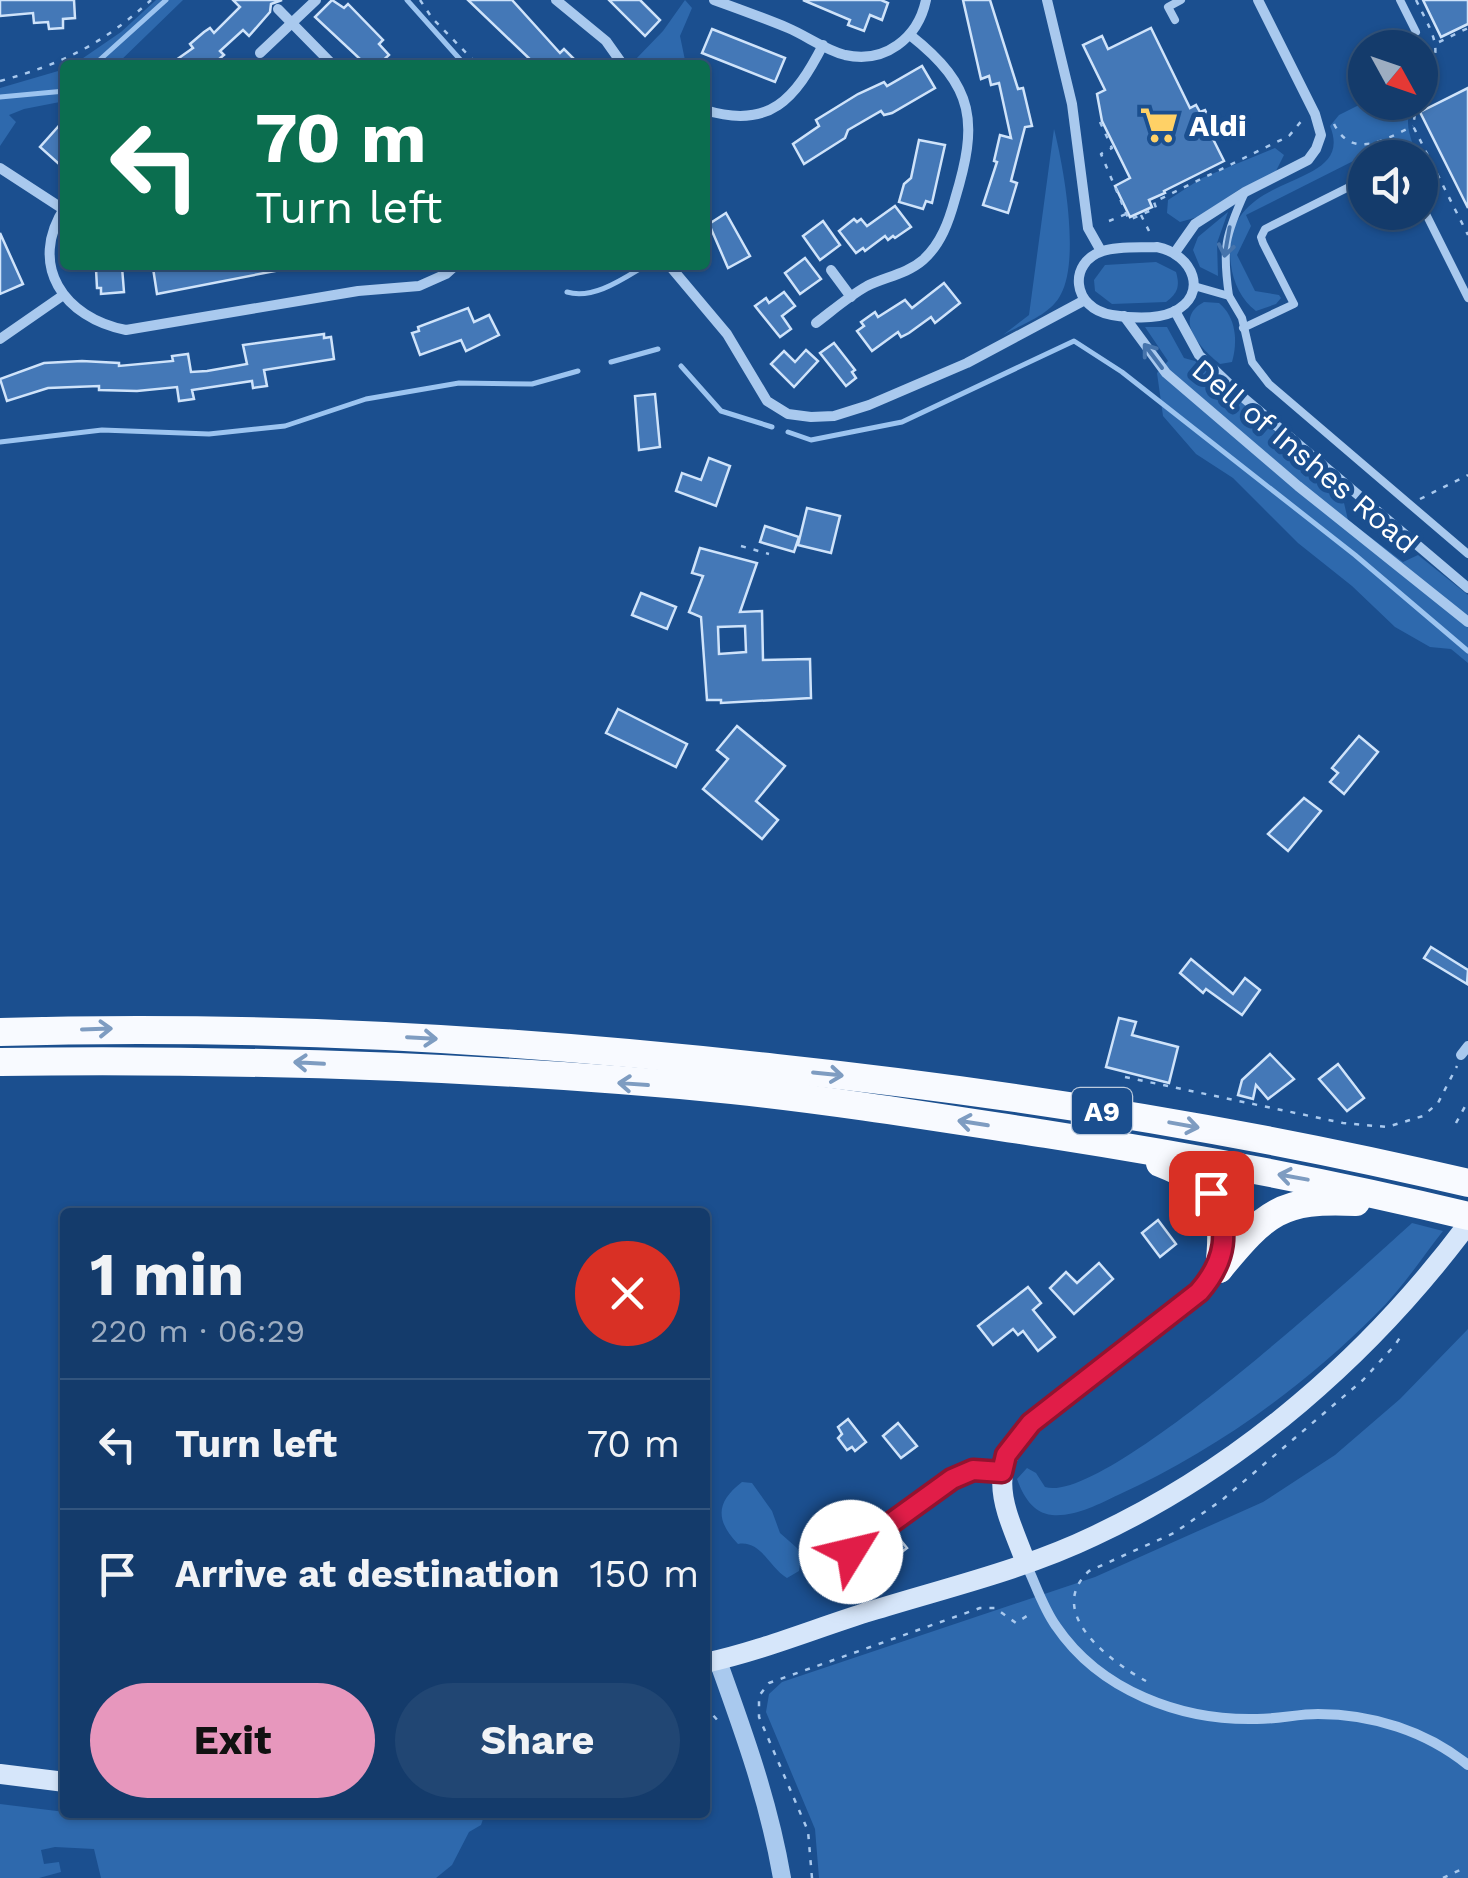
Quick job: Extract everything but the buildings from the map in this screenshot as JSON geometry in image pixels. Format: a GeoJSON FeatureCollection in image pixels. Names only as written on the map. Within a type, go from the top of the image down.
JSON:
{"type":"FeatureCollection","features":[{"type":"Feature","properties":{"kind":"highway","name":"A9"},"geometry":{"type":"LineString","coordinates":[[0,1032],[123,1028],[369,1035],[561,1046],[712,1061],[935,1085],[1136,1116],[1274,1140],[1468,1183]]}},
{"type":"Feature","properties":{"kind":"highway","name":"A9"},"geometry":{"type":"LineString","coordinates":[[0,1062],[265,1061],[731,1090],[1116,1145],[1316,1181],[1468,1216]]}},
{"type":"Feature","properties":{"kind":"highway","name":"A9"},"geometry":{"type":"LineString","coordinates":[[1116,1145],[1180,1171],[1211,1193],[1222,1222],[1219,1269]]}},
{"type":"Feature","properties":{"kind":"highway","name":"A9"},"geometry":{"type":"LineString","coordinates":[[1219,1269],[1261,1221],[1284,1208],[1319,1201],[1423,1205]]}},
{"type":"Feature","properties":{"kind":"main road"},"geometry":{"type":"LineString","coordinates":[[712,1662],[1026,1563],[1091,1538],[1150,1508],[1232,1457],[1342,1366],[1468,1224]]}},
{"type":"Feature","properties":{"kind":"main road"},"geometry":{"type":"LineString","coordinates":[[1026,1563],[1008,1514],[1002,1472],[1006,1455],[1031,1423],[1184,1306],[1219,1269]]}},
{"type":"Feature","properties":{"kind":"main road"},"geometry":{"type":"LineString","coordinates":[[0,1774],[60,1781]]}},
{"type":"Feature","properties":{"kind":"street"},"geometry":{"type":"LineString","coordinates":[[260,52],[316,0]]}},
{"type":"Feature","properties":{"kind":"street"},"geometry":{"type":"LineString","coordinates":[[556,0],[606,41],[619,60]]}},
{"type":"Feature","properties":{"kind":"street"},"geometry":{"type":"LineString","coordinates":[[714,0],[745,5],[823,46],[842,54],[866,57],[891,51],[910,35],[923,15],[926,0]]}},
{"type":"Feature","properties":{"kind":"street"},"geometry":{"type":"LineString","coordinates":[[1047,0],[1072,104],[1088,228],[1101,251]]}},
{"type":"Feature","properties":{"kind":"street"},"geometry":{"type":"LineString","coordinates":[[1176,251],[1195,224],[1245,192],[1308,160],[1316,149],[1320,136],[1315,114],[1258,0]]}},
{"type":"Feature","properties":{"kind":"street"},"geometry":{"type":"LineString","coordinates":[[278,9],[328,60]]}},
{"type":"Feature","properties":{"kind":"street"},"geometry":{"type":"LineString","coordinates":[[816,323],[863,288],[922,261],[948,225],[967,159],[967,108],[944,66],[910,35]]}},
{"type":"Feature","properties":{"kind":"street"},"geometry":{"type":"LineString","coordinates":[[710,111],[739,117],[776,108],[794,95],[823,46]]}},
{"type":"Feature","properties":{"kind":"street"},"geometry":{"type":"LineString","coordinates":[[0,168],[60,206]]}},
{"type":"Feature","properties":{"kind":"street"},"geometry":{"type":"LineString","coordinates":[[60,215],[51,232],[50,256],[62,296],[101,325],[126,330],[358,291],[419,286],[450,270]]}},
{"type":"Feature","properties":{"kind":"street"},"geometry":{"type":"LineString","coordinates":[[1157,247],[1176,251],[1189,266],[1194,286],[1187,301],[1175,312],[1152,317],[1092,310],[1083,301],[1078,286],[1089,260],[1101,251],[1157,247]]}},
{"type":"Feature","properties":{"kind":"street"},"geometry":{"type":"LineString","coordinates":[[673,270],[726,334],[767,401],[788,414],[811,417],[834,416],[870,405],[967,362],[1083,301]]}},
{"type":"Feature","properties":{"kind":"street"},"geometry":{"type":"LineString","coordinates":[[830,270],[851,297]]}},
{"type":"Feature","properties":{"kind":"street"},"geometry":{"type":"LineString","coordinates":[[0,339],[62,296]]}},
{"type":"Feature","properties":{"kind":"street","name":"Dell of Inshes Road"},"geometry":{"type":"LineString","coordinates":[[1175,312],[1199,356],[1468,588]]}},
{"type":"Feature","properties":{"kind":"street","name":"Dell of Inshes Road"},"geometry":{"type":"LineString","coordinates":[[1124,316],[1166,373],[1298,486],[1468,622]]}},
{"type":"Feature","properties":{"kind":"street"},"geometry":{"type":"LineString","coordinates":[[851,1552],[952,1479],[973,1470],[1002,1472]]}},
{"type":"Feature","properties":{"kind":"street"},"geometry":{"type":"LineString","coordinates":[[1026,1563],[1057,1627],[1085,1660],[1120,1686],[1154,1702],[1225,1719],[1321,1714],[1386,1723],[1439,1744],[1468,1766]]}},
{"type":"Feature","properties":{"kind":"street"},"geometry":{"type":"LineString","coordinates":[[712,1662],[756,1764],[782,1878]]}},
{"type":"Feature","properties":{"kind":"lane"},"geometry":{"type":"LineString","coordinates":[[1175,20],[1166,4],[1181,0]]}},
{"type":"Feature","properties":{"kind":"lane"},"geometry":{"type":"LineString","coordinates":[[1400,0],[1415,30]]}},
{"type":"Feature","properties":{"kind":"lane"},"geometry":{"type":"LineString","coordinates":[[1243,328],[1294,304],[1261,238],[1265,229],[1348,188]]}},
{"type":"Feature","properties":{"kind":"lane"},"geometry":{"type":"LineString","coordinates":[[1245,192],[1225,239],[1228,296],[1242,318],[1252,362],[1269,384],[1468,554]]}},
{"type":"Feature","properties":{"kind":"lane"},"geometry":{"type":"LineString","coordinates":[[1434,230],[1468,298]]}},
{"type":"Feature","properties":{"kind":"lane"},"geometry":{"type":"LineString","coordinates":[[1194,286],[1228,296]]}},
{"type":"Feature","properties":{"kind":"path"},"geometry":{"type":"LineString","coordinates":[[66,60],[88,50],[151,0]]}},
{"type":"Feature","properties":{"kind":"path"},"geometry":{"type":"LineString","coordinates":[[420,0],[473,60]]}},
{"type":"Feature","properties":{"kind":"path"},"geometry":{"type":"LineString","coordinates":[[1416,0],[1431,30]]}},
{"type":"Feature","properties":{"kind":"path"},"geometry":{"type":"LineString","coordinates":[[1438,43],[1468,28]]}},
{"type":"Feature","properties":{"kind":"path"},"geometry":{"type":"LineString","coordinates":[[0,82],[60,63]]}},
{"type":"Feature","properties":{"kind":"path"},"geometry":{"type":"LineString","coordinates":[[1100,122],[1112,148],[1101,154],[1129,220],[1156,208],[1154,202],[1289,136],[1300,121],[1326,108],[1339,134],[1352,146],[1413,126]]}},
{"type":"Feature","properties":{"kind":"path"},"geometry":{"type":"LineString","coordinates":[[1414,120],[1413,126],[1468,236]]}},
{"type":"Feature","properties":{"kind":"path"},"geometry":{"type":"LineString","coordinates":[[1109,221],[1126,214]]}},
{"type":"Feature","properties":{"kind":"path"},"geometry":{"type":"LineString","coordinates":[[1141,215],[1148,231]]}},
{"type":"Feature","properties":{"kind":"path"},"geometry":{"type":"LineString","coordinates":[[1418,500],[1468,474]]}},
{"type":"Feature","properties":{"kind":"path"},"geometry":{"type":"LineString","coordinates":[[741,546],[769,554]]}},
{"type":"Feature","properties":{"kind":"path"},"geometry":{"type":"LineString","coordinates":[[1125,1077],[1343,1123],[1387,1128],[1423,1116],[1438,1103],[1464,1051]]}},
{"type":"Feature","properties":{"kind":"path"},"geometry":{"type":"LineString","coordinates":[[1456,1123],[1468,1101]]}},
{"type":"Feature","properties":{"kind":"path"},"geometry":{"type":"LineString","coordinates":[[1073,1605],[1078,1621],[1095,1644],[1130,1672],[1157,1687]]}},
{"type":"Feature","properties":{"kind":"path"},"geometry":{"type":"LineString","coordinates":[[812,1878],[808,1831],[759,1717],[759,1696],[769,1683],[980,1608],[995,1608],[1016,1623]]}},
{"type":"Feature","properties":{"kind":"path"},"geometry":{"type":"LineString","coordinates":[[710,1712],[721,1725]]}},
{"type":"Feature","properties":{"kind":"path"},"geometry":{"type":"LineString","coordinates":[[1443,1878],[1460,1870]]}},
{"type":"Feature","properties":{"kind":"shaded area"},"geometry":{"type":"Polygon","coordinates":[[[156,0],[183,0],[121,60],[80,60],[121,32],[156,0]]]}},
{"type":"Feature","properties":{"kind":"shaded area"},"geometry":{"type":"Polygon","coordinates":[[[685,0],[692,8],[680,36],[685,60],[635,60],[685,0]]]}},
{"type":"Feature","properties":{"kind":"shaded area"},"geometry":{"type":"Polygon","coordinates":[[[60,70],[60,102],[9,115],[16,122],[0,146],[0,88],[60,70]]]}},
{"type":"Feature","properties":{"kind":"shaded area"},"geometry":{"type":"Polygon","coordinates":[[[1348,110],[1348,120],[1408,120],[1411,140],[1348,140],[1348,164],[1246,215],[1251,226],[1237,255],[1255,291],[1281,298],[1276,304],[1256,311],[1242,297],[1234,278],[1232,233],[1244,211],[1264,195],[1324,163],[1333,148],[1330,126],[1348,110]]]}},
{"type":"Feature","properties":{"kind":"shaded area"},"geometry":{"type":"Polygon","coordinates":[[[1054,129],[1068,213],[1067,278],[1050,308],[1003,335],[1029,315],[1054,129]]]}},
{"type":"Feature","properties":{"kind":"shaded area"},"geometry":{"type":"Polygon","coordinates":[[[1275,148],[1284,155],[1275,173],[1240,189],[1198,217],[1180,222],[1167,213],[1168,200],[1202,178],[1275,148]]]}},
{"type":"Feature","properties":{"kind":"shaded area"},"geometry":{"type":"Polygon","coordinates":[[[1228,212],[1217,243],[1218,276],[1200,267],[1193,250],[1198,237],[1228,212]]]}},
{"type":"Feature","properties":{"kind":"shaded area"},"geometry":{"type":"Polygon","coordinates":[[[1156,262],[1176,272],[1177,289],[1166,302],[1112,304],[1095,291],[1094,280],[1105,265],[1156,262]]]}},
{"type":"Feature","properties":{"kind":"shaded area"},"geometry":{"type":"Polygon","coordinates":[[[1204,302],[1219,303],[1229,315],[1235,338],[1232,362],[1220,364],[1193,334],[1190,317],[1204,302]]]}},
{"type":"Feature","properties":{"kind":"shaded area"},"geometry":{"type":"Polygon","coordinates":[[[1145,327],[1167,327],[1184,358],[1195,361],[1341,490],[1348,520],[1403,562],[1418,555],[1468,595],[1468,663],[1451,649],[1430,647],[1395,627],[1298,543],[1233,478],[1196,454],[1163,416],[1157,373],[1168,361],[1145,327]]]}},
{"type":"Feature","properties":{"kind":"shaded area"},"geometry":{"type":"Polygon","coordinates":[[[1412,1223],[1443,1231],[1375,1315],[1317,1368],[1255,1416],[1188,1459],[1086,1509],[1052,1515],[1039,1511],[1026,1497],[1017,1479],[1027,1468],[1036,1473],[1045,1487],[1076,1483],[1120,1460],[1173,1424],[1289,1332],[1412,1223]]]}},
{"type":"Feature","properties":{"kind":"shaded area"},"geometry":{"type":"Polygon","coordinates":[[[1468,1329],[1468,1878],[819,1878],[815,1829],[766,1712],[769,1694],[782,1682],[1095,1577],[1263,1502],[1335,1455],[1400,1399],[1468,1329]]]}},
{"type":"Feature","properties":{"kind":"shaded area"},"geometry":{"type":"Polygon","coordinates":[[[742,1482],[752,1483],[772,1511],[780,1533],[797,1548],[801,1558],[799,1571],[787,1578],[759,1550],[738,1544],[725,1527],[723,1504],[742,1482]]]}},
{"type":"Feature","properties":{"kind":"shaded area"},"geometry":{"type":"Polygon","coordinates":[[[0,1804],[60,1811],[60,1818],[483,1818],[481,1825],[469,1832],[452,1865],[436,1878],[101,1878],[94,1849],[55,1847],[41,1850],[44,1864],[59,1862],[61,1872],[39,1878],[0,1878],[0,1804]]]}},
{"type":"Feature","properties":{"kind":"waterway"},"geometry":{"type":"LineString","coordinates":[[100,60],[166,0]]}},
{"type":"Feature","properties":{"kind":"waterway"},"geometry":{"type":"LineString","coordinates":[[407,0],[461,60]]}},
{"type":"Feature","properties":{"kind":"waterway"},"geometry":{"type":"LineString","coordinates":[[0,97],[60,91]]}},
{"type":"Feature","properties":{"kind":"waterway"},"geometry":{"type":"LineString","coordinates":[[567,292],[598,290],[637,270]]}},
{"type":"Feature","properties":{"kind":"waterway"},"geometry":{"type":"LineString","coordinates":[[788,432],[811,440],[902,422],[1074,341],[1122,372],[1355,555],[1468,651]]}},
{"type":"Feature","properties":{"kind":"waterway"},"geometry":{"type":"LineString","coordinates":[[611,362],[658,349]]}},
{"type":"Feature","properties":{"kind":"waterway"},"geometry":{"type":"LineString","coordinates":[[681,366],[721,411],[772,427]]}},
{"type":"Feature","properties":{"kind":"waterway"},"geometry":{"type":"LineString","coordinates":[[0,442],[102,430],[209,434],[285,426],[366,399],[459,383],[532,384],[578,371]]}},
{"type":"Feature","properties":{"kind":"place","name":"Aldi"},"geometry":{"type":"Point","coordinates":[1159,125]}},
{"type":"Feature","properties":{"kind":"route"},"geometry":{"type":"LineString","coordinates":[[851,1552],[952,1479],[973,1470],[1002,1472],[1006,1455],[1031,1423],[1199,1292],[1219,1269],[1222,1222],[1211,1193]]}}]}
